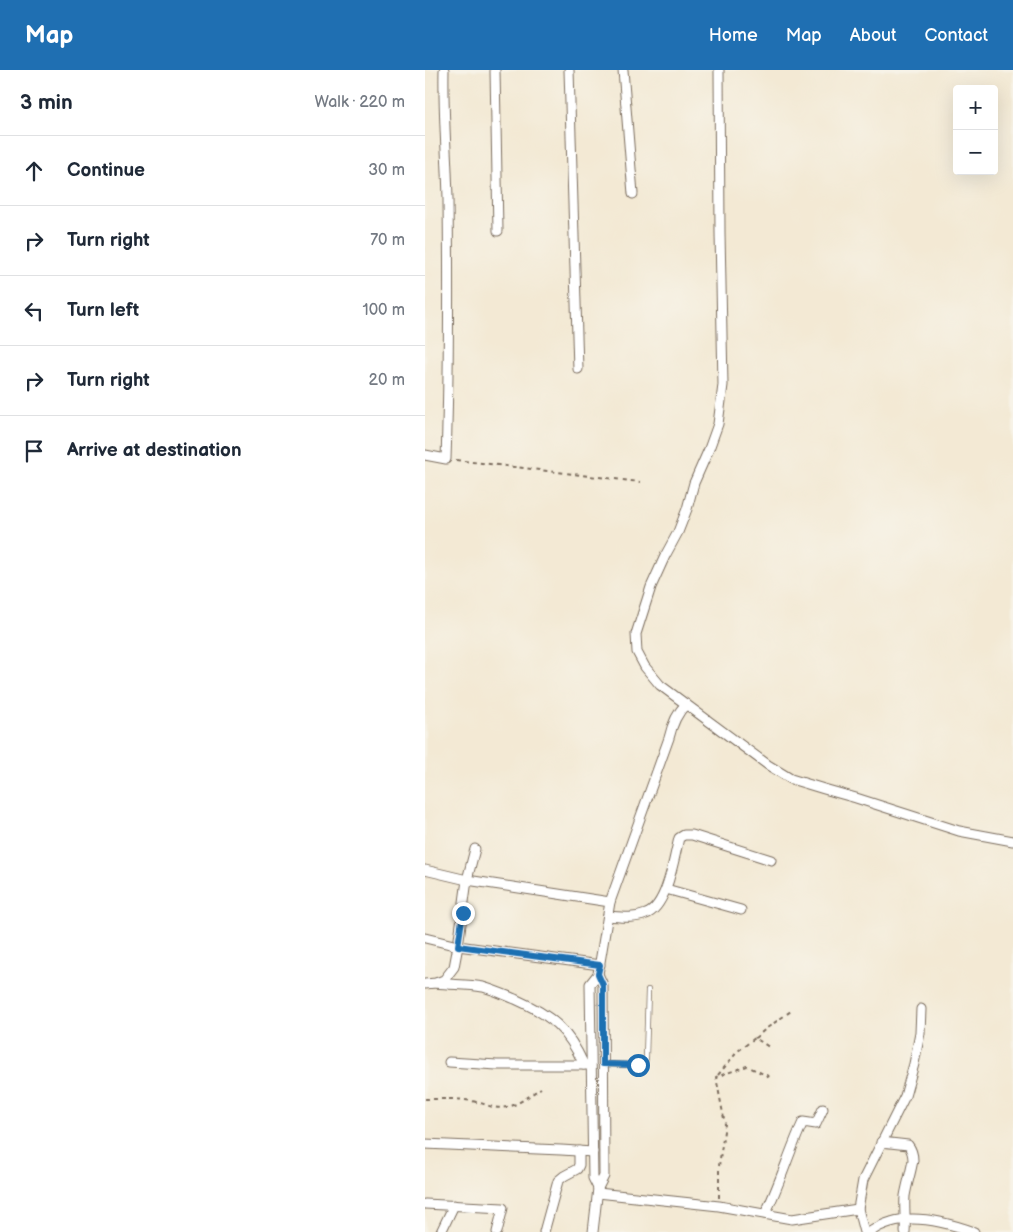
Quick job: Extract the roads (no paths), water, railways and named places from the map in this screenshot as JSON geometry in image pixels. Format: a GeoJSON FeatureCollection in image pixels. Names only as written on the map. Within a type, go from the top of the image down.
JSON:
{"type":"FeatureCollection","features":[{"type":"Feature","properties":{"kind":"street"},"geometry":{"type":"LineString","coordinates":[[425,455],[446,459],[449,363],[449,264],[444,96],[445,70]]}},
{"type":"Feature","properties":{"kind":"street"},"geometry":{"type":"LineString","coordinates":[[495,70],[498,231]]}},
{"type":"Feature","properties":{"kind":"street"},"geometry":{"type":"LineString","coordinates":[[569,70],[578,370]]}},
{"type":"Feature","properties":{"kind":"street"},"geometry":{"type":"LineString","coordinates":[[623,70],[633,194]]}},
{"type":"Feature","properties":{"kind":"street"},"geometry":{"type":"LineString","coordinates":[[719,70],[719,233],[723,384],[721,405],[718,424],[694,483],[687,509],[651,587],[636,634],[637,652],[645,667],[660,685],[684,706],[791,779],[824,790],[865,800],[959,831],[1013,841]]}},
{"type":"Feature","properties":{"kind":"street"},"geometry":{"type":"LineString","coordinates":[[598,1191],[593,1178],[587,1065],[590,984],[598,974],[610,902],[676,717],[684,706]]}},
{"type":"Feature","properties":{"kind":"street"},"geometry":{"type":"LineString","coordinates":[[608,916],[631,917],[648,914],[657,905],[666,889],[679,838],[684,835],[692,835],[771,860]]}},
{"type":"Feature","properties":{"kind":"street"},"geometry":{"type":"LineString","coordinates":[[436,983],[444,980],[454,967],[467,880],[475,849]]}},
{"type":"Feature","properties":{"kind":"street"},"geometry":{"type":"LineString","coordinates":[[425,870],[467,880],[610,902]]}},
{"type":"Feature","properties":{"kind":"street"},"geometry":{"type":"LineString","coordinates":[[666,889],[741,910]]}},
{"type":"Feature","properties":{"kind":"street"},"geometry":{"type":"LineString","coordinates":[[425,938],[458,946],[600,965]]}},
{"type":"Feature","properties":{"kind":"street"},"geometry":{"type":"LineString","coordinates":[[593,1232],[598,1191],[604,1176],[603,985],[598,974]]}},
{"type":"Feature","properties":{"kind":"street"},"geometry":{"type":"LineString","coordinates":[[425,984],[436,983],[482,987],[502,993],[527,1005],[552,1020],[565,1033],[587,1065]]}},
{"type":"Feature","properties":{"kind":"street"},"geometry":{"type":"LineString","coordinates":[[864,1232],[858,1210],[863,1180],[905,1096],[920,1033],[921,1009]]}},
{"type":"Feature","properties":{"kind":"street"},"geometry":{"type":"LineString","coordinates":[[449,1062],[497,1065],[603,1064]]}},
{"type":"Feature","properties":{"kind":"street"},"geometry":{"type":"LineString","coordinates":[[765,1214],[775,1194],[792,1146],[803,1122],[816,1124],[823,1109]]}},
{"type":"Feature","properties":{"kind":"street"},"geometry":{"type":"LineString","coordinates":[[881,1142],[908,1145],[912,1152],[913,1160],[905,1198],[905,1232]]}},
{"type":"Feature","properties":{"kind":"street"},"geometry":{"type":"LineString","coordinates":[[425,1144],[593,1152]]}},
{"type":"Feature","properties":{"kind":"street"},"geometry":{"type":"LineString","coordinates":[[543,1232],[558,1181],[577,1169],[579,1151]]}},
{"type":"Feature","properties":{"kind":"street"},"geometry":{"type":"LineString","coordinates":[[579,1164],[593,1166]]}},
{"type":"Feature","properties":{"kind":"street"},"geometry":{"type":"LineString","coordinates":[[598,1191],[719,1206],[792,1219],[858,1210]]}},
{"type":"Feature","properties":{"kind":"street"},"geometry":{"type":"LineString","coordinates":[[425,1204],[503,1208],[497,1232]]}},
{"type":"Feature","properties":{"kind":"street"},"geometry":{"type":"LineString","coordinates":[[441,1232],[454,1205]]}},
{"type":"Feature","properties":{"kind":"street"},"geometry":{"type":"LineString","coordinates":[[870,1232],[891,1221],[906,1219],[928,1219],[945,1228],[962,1227],[974,1232]]}},
{"type":"Feature","properties":{"kind":"lane"},"geometry":{"type":"LineString","coordinates":[[603,1064],[638,1065],[645,1062],[648,990]]}}]}
